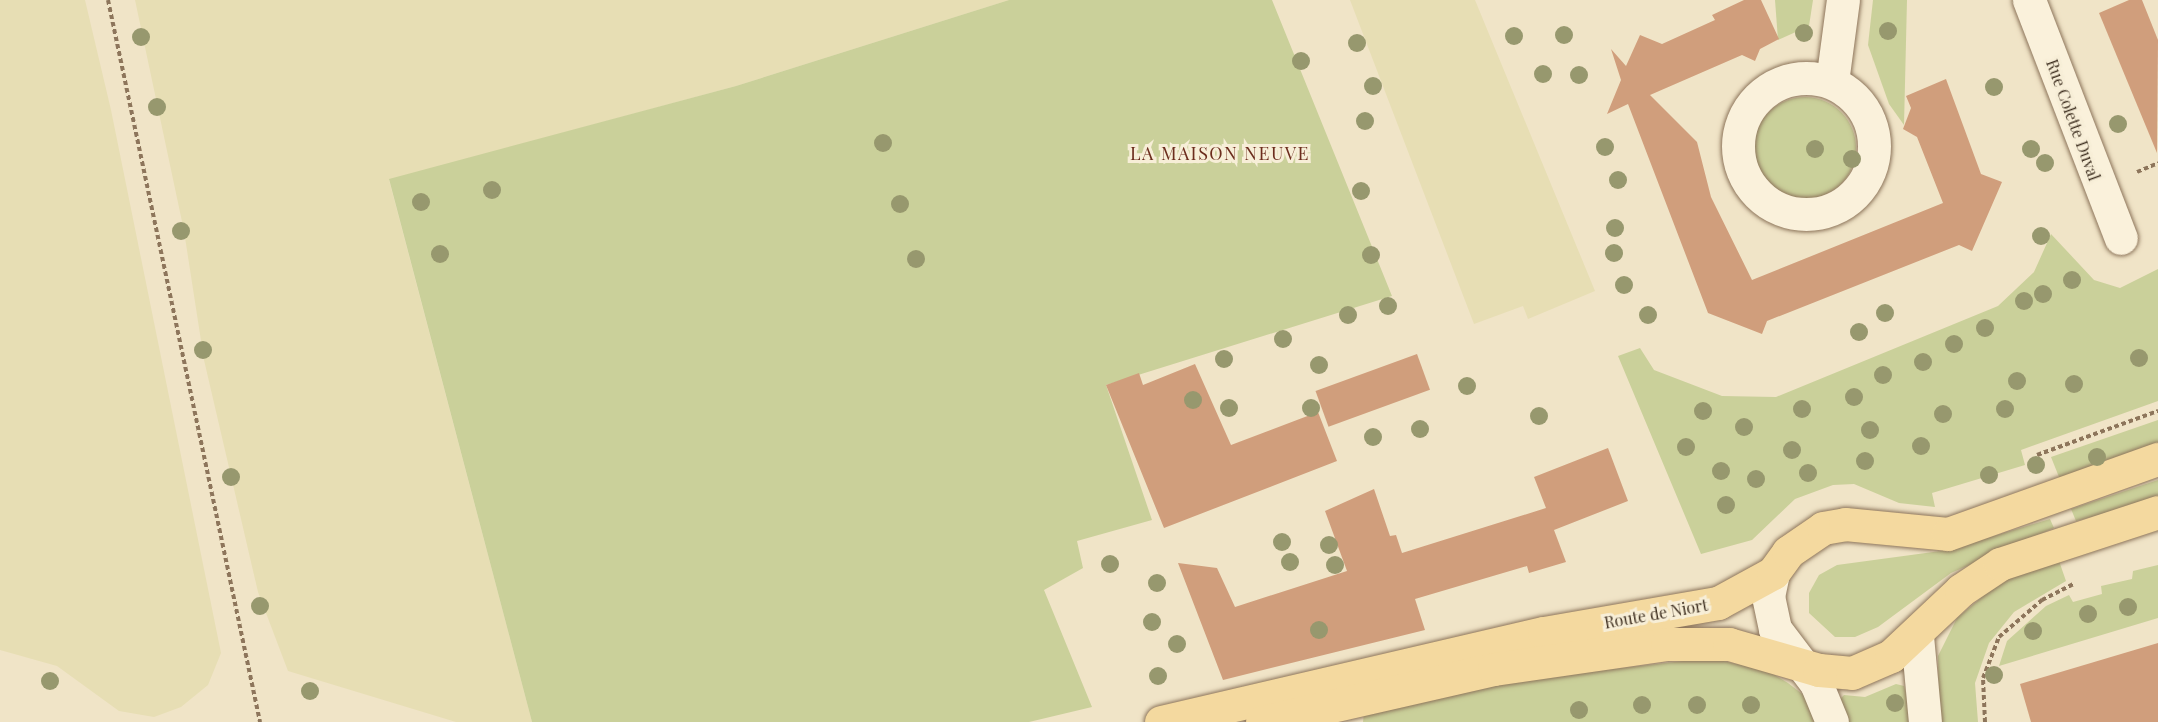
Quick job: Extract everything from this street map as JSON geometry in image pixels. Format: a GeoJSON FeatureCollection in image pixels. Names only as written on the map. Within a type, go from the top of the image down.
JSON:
{"type":"FeatureCollection","features":[{"type":"Feature","properties":{"kind":"main road","name":"Route de Niort"},"geometry":{"type":"LineString","coordinates":[[1161,722],[1544,633],[1696,609],[1741,593],[1773,573],[1788,552],[1823,528],[1845,524],[1948,534],[2158,459]]}},
{"type":"Feature","properties":{"kind":"main road","name":"Route de Niort"},"geometry":{"type":"LineString","coordinates":[[1262,722],[1415,685],[1628,647],[1729,644],[1797,661],[1820,670],[1852,673],[1873,667],[1917,636],[1961,590],[2000,564],[2158,512]]}},
{"type":"Feature","properties":{"kind":"street"},"geometry":{"type":"LineString","coordinates":[[1832,82],[1843,0]]}},
{"type":"Feature","properties":{"kind":"street","name":"Rue Colette Duval"},"geometry":{"type":"LineString","coordinates":[[2029,0],[2121,238]]}},
{"type":"Feature","properties":{"kind":"street"},"geometry":{"type":"LineString","coordinates":[[1790,79],[1832,82],[1851,94],[1872,130],[1869,173],[1841,205],[1821,213],[1779,209],[1747,182],[1738,140],[1743,120],[1754,102],[1790,79]]}},
{"type":"Feature","properties":{"kind":"street"},"geometry":{"type":"LineString","coordinates":[[1773,573],[1770,613],[1797,661],[1816,684],[1832,722]]}},
{"type":"Feature","properties":{"kind":"street"},"geometry":{"type":"LineString","coordinates":[[1917,636],[1925,722]]}},
{"type":"Feature","properties":{"kind":"path"},"geometry":{"type":"LineString","coordinates":[[108,0],[260,722]]}},
{"type":"Feature","properties":{"kind":"path"},"geometry":{"type":"LineString","coordinates":[[2037,455],[2158,411]]}},
{"type":"Feature","properties":{"kind":"path"},"geometry":{"type":"LineString","coordinates":[[1985,722],[1983,678],[1999,637],[2080,574]]}},
{"type":"Feature","properties":{"kind":"shaded area"},"geometry":{"type":"Polygon","coordinates":[[[0,0],[85,0],[111,110],[221,653],[208,685],[181,707],[154,717],[119,711],[57,666],[0,650],[0,0]]]}},
{"type":"Feature","properties":{"kind":"shaded area"},"geometry":{"type":"Polygon","coordinates":[[[135,0],[1009,0],[736,86],[389,180],[532,722],[456,722],[288,671],[258,592],[204,360],[184,231],[135,0]]]}},
{"type":"Feature","properties":{"kind":"shaded area"},"geometry":{"type":"Polygon","coordinates":[[[1350,0],[1475,0],[1595,291],[1528,319],[1523,306],[1474,324],[1350,0]]]}},
{"type":"Feature","properties":{"kind":"green space"},"geometry":{"type":"Polygon","coordinates":[[[1009,0],[1272,0],[1392,296],[1106,385],[1152,520],[1077,541],[1083,568],[1044,590],[1092,707],[1029,722],[532,722],[389,179],[736,86],[1009,0]]]}},
{"type":"Feature","properties":{"kind":"green space"},"geometry":{"type":"Polygon","coordinates":[[[1775,0],[1813,0],[1809,26],[1778,40],[1775,0]]]}},
{"type":"Feature","properties":{"kind":"green space"},"geometry":{"type":"Polygon","coordinates":[[[1873,0],[1907,0],[1904,125],[1889,104],[1868,45],[1873,0]]]}},
{"type":"Feature","properties":{"kind":"green space"},"geometry":{"type":"Polygon","coordinates":[[[1805,97],[1825,101],[1841,112],[1852,128],[1856,148],[1852,168],[1841,184],[1825,195],[1805,199],[1785,195],[1769,184],[1758,168],[1754,148],[1758,128],[1769,112],[1785,101],[1805,97]]]}},
{"type":"Feature","properties":{"kind":"green space"},"geometry":{"type":"Polygon","coordinates":[[[2051,234],[2094,280],[2120,288],[2158,269],[2158,401],[2021,450],[2025,465],[1932,493],[1935,507],[1899,503],[1854,484],[1833,485],[1795,499],[1752,540],[1701,554],[1618,356],[1640,348],[1654,370],[1722,396],[1776,397],[1998,306],[2034,272],[2051,234]]]}},
{"type":"Feature","properties":{"kind":"green space"},"geometry":{"type":"Polygon","coordinates":[[[2158,420],[2158,444],[2061,482],[2051,457],[2158,420]]]}},
{"type":"Feature","properties":{"kind":"green space"},"geometry":{"type":"Polygon","coordinates":[[[2158,480],[2158,500],[2076,521],[2071,509],[2158,480]]]}},
{"type":"Feature","properties":{"kind":"green space"},"geometry":{"type":"Polygon","coordinates":[[[2050,519],[2054,528],[1951,573],[1878,627],[1855,637],[1835,637],[1809,613],[1809,593],[1819,575],[1837,565],[1948,550],[2050,519]]]}},
{"type":"Feature","properties":{"kind":"green space"},"geometry":{"type":"Polygon","coordinates":[[[2058,558],[2066,581],[2014,612],[1989,643],[1975,683],[1978,722],[1939,722],[1938,656],[1957,618],[2006,577],[2058,558]]]}},
{"type":"Feature","properties":{"kind":"green space"},"geometry":{"type":"Polygon","coordinates":[[[2158,565],[2158,618],[1999,666],[2007,641],[2046,606],[2069,595],[2073,602],[2102,594],[2101,586],[2132,579],[2133,571],[2158,565]]]}},
{"type":"Feature","properties":{"kind":"green space"},"geometry":{"type":"Polygon","coordinates":[[[1710,658],[1768,671],[1788,683],[1806,697],[1816,722],[1363,722],[1364,712],[1514,680],[1710,658]]]}},
{"type":"Feature","properties":{"kind":"green space"},"geometry":{"type":"Polygon","coordinates":[[[1896,684],[1904,686],[1913,722],[1846,722],[1839,700],[1844,695],[1865,697],[1896,684]]]}},
{"type":"Feature","properties":{"kind":"building"},"geometry":{"type":"Polygon","coordinates":[[[1744,0],[1761,0],[1779,39],[1760,49],[1755,61],[1742,55],[1650,95],[1697,142],[1711,197],[1752,280],[1943,203],[1917,137],[1903,129],[1911,108],[1906,96],[1946,79],[1981,174],[2002,182],[1972,251],[1959,245],[1767,321],[1762,334],[1708,313],[1628,104],[1607,114],[1621,80],[1611,49],[1626,66],[1640,35],[1662,44],[1715,20],[1712,15],[1744,0]]]}},
{"type":"Feature","properties":{"kind":"building"},"geometry":{"type":"Polygon","coordinates":[[[2129,0],[2142,0],[2158,40],[2157,153],[2099,13],[2129,0]]]}},
{"type":"Feature","properties":{"kind":"building"},"geometry":{"type":"Polygon","coordinates":[[[1417,354],[1430,390],[1329,427],[1316,391],[1417,354]]]}},
{"type":"Feature","properties":{"kind":"building"},"geometry":{"type":"Polygon","coordinates":[[[1195,364],[1231,445],[1318,412],[1337,461],[1164,528],[1106,385],[1139,373],[1143,385],[1195,364]]]}},
{"type":"Feature","properties":{"kind":"building"},"geometry":{"type":"Polygon","coordinates":[[[1608,448],[1628,501],[1554,530],[1566,562],[1529,573],[1527,566],[1415,599],[1425,630],[1223,680],[1178,563],[1217,568],[1235,607],[1347,571],[1325,511],[1374,489],[1390,536],[1396,535],[1402,553],[1546,508],[1534,477],[1608,448]]]}},
{"type":"Feature","properties":{"kind":"building"},"geometry":{"type":"Polygon","coordinates":[[[2158,643],[2158,722],[2031,722],[2020,684],[2158,643]]]}},
{"type":"Feature","properties":{"kind":"district","name":"LA MAISON NEUVE"},"geometry":{"type":"Point","coordinates":[1220,153]}}]}
